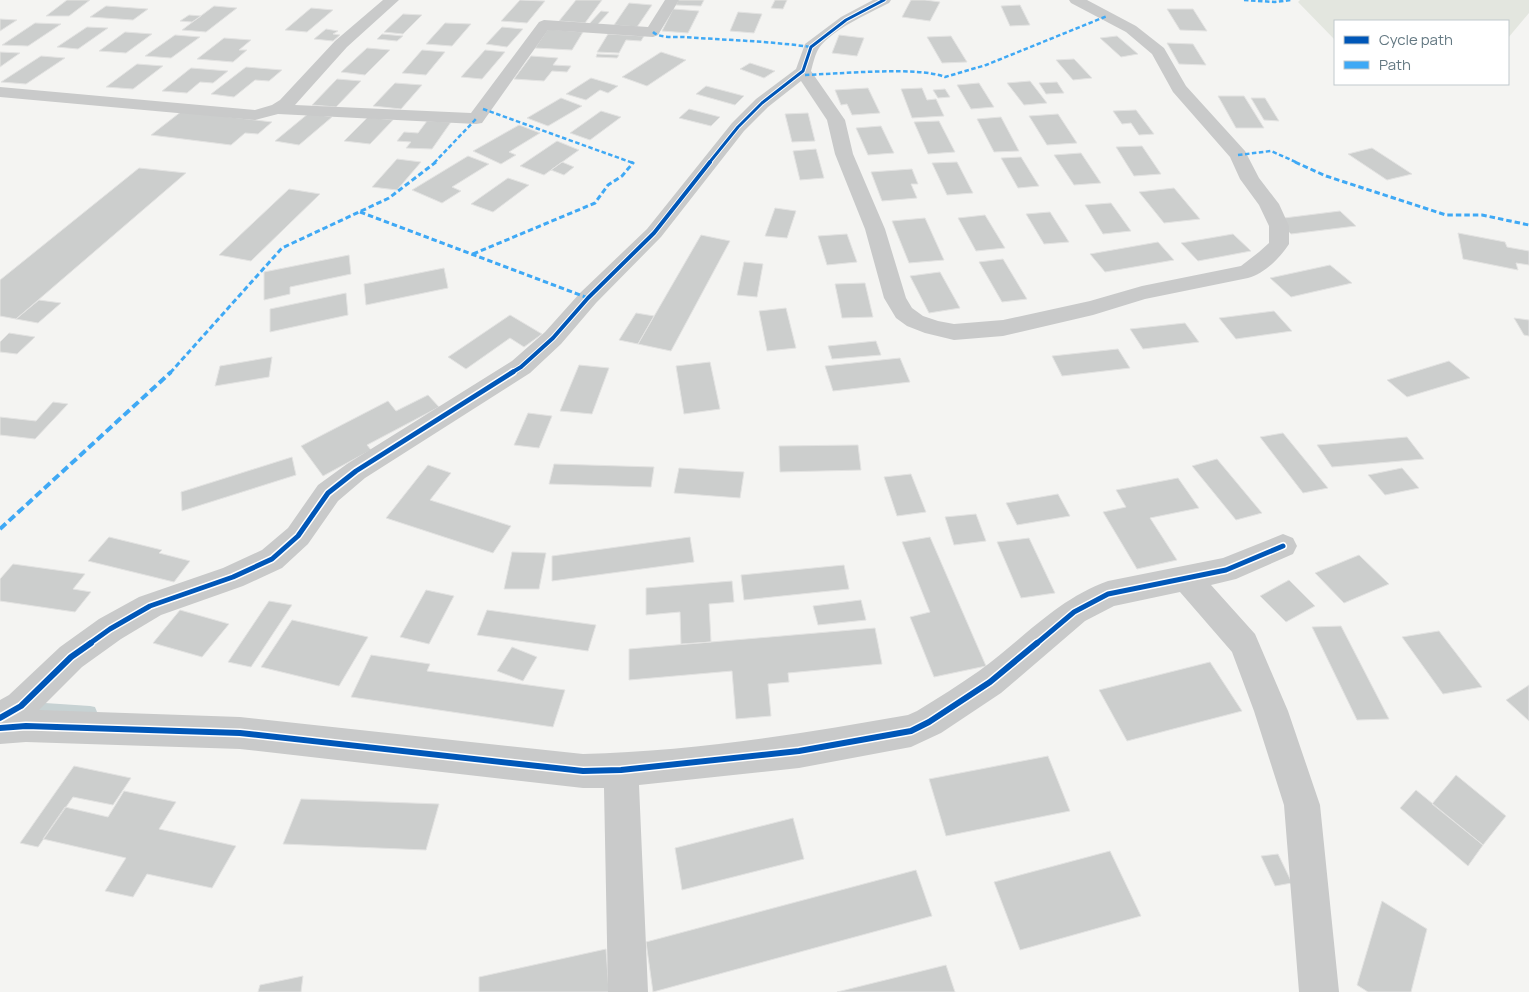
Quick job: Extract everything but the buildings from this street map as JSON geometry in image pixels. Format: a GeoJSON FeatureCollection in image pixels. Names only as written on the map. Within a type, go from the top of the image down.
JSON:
{"type":"FeatureCollection","features":[{"type":"Feature","properties":{"kind":"street"},"geometry":{"type":"LineString","coordinates":[[278,109],[292,97],[360,26],[392,0]]}},
{"type":"Feature","properties":{"kind":"street"},"geometry":{"type":"LineString","coordinates":[[0,92],[255,115],[278,109],[476,119],[544,26],[653,32],[672,0]]}},
{"type":"Feature","properties":{"kind":"street"},"geometry":{"type":"LineString","coordinates":[[0,718],[21,706],[71,657],[110,629],[150,606],[233,577],[272,559],[298,536],[328,493],[349,476],[521,367],[553,338],[588,298],[654,233],[738,128],[762,103],[803,71],[811,47],[846,20],[884,0]]}},
{"type":"Feature","properties":{"kind":"street"},"geometry":{"type":"LineString","coordinates":[[803,71],[836,120],[844,154],[875,229],[895,298],[904,313],[915,321],[933,328],[954,332],[1003,328],[1093,308],[1142,293],[1248,271],[1267,257],[1278,244],[1279,226],[1269,204],[1250,179],[1238,155],[1179,88],[1158,51],[1131,28],[1076,0]]}},
{"type":"Feature","properties":{"kind":"street"},"geometry":{"type":"LineString","coordinates":[[0,728],[26,726],[240,733],[583,771],[621,770],[799,751],[910,731],[929,722],[990,682],[1074,612],[1108,594],[1226,570],[1282,546]]}},
{"type":"Feature","properties":{"kind":"street"},"geometry":{"type":"LineString","coordinates":[[1186,578],[1244,644],[1271,711],[1302,805],[1319,992]]}},
{"type":"Feature","properties":{"kind":"street"},"geometry":{"type":"LineString","coordinates":[[621,770],[628,992]]}},
{"type":"Feature","properties":{"kind":"shaded area"},"geometry":{"type":"Polygon","coordinates":[[[1300,0],[1529,0],[1529,13],[1509,37],[1509,20],[1334,20],[1334,39],[1298,2],[1300,0]]]}},
{"type":"Feature","properties":{"kind":"waterway"},"geometry":{"type":"LineString","coordinates":[[45,709],[90,712]]}},
{"type":"Feature","properties":{"kind":"marked path"},"geometry":{"type":"LineString","coordinates":[[1244,0],[1275,2],[1291,0]]}},
{"type":"Feature","properties":{"kind":"marked path"},"geometry":{"type":"LineString","coordinates":[[805,75],[901,72],[936,73],[945,77],[986,65],[1107,16]]}},
{"type":"Feature","properties":{"kind":"marked path"},"geometry":{"type":"LineString","coordinates":[[653,32],[656,35],[675,37],[773,42],[811,47]]}},
{"type":"Feature","properties":{"kind":"marked path"},"geometry":{"type":"LineString","coordinates":[[473,254],[595,203],[608,185],[622,176],[633,163],[483,109]]}},
{"type":"Feature","properties":{"kind":"marked path"},"geometry":{"type":"LineString","coordinates":[[0,529],[181,363],[282,248],[389,198],[436,162],[476,119]]}},
{"type":"Feature","properties":{"kind":"marked path"},"geometry":{"type":"LineString","coordinates":[[1238,155],[1271,151],[1326,176],[1446,215],[1482,215],[1529,225]]}},
{"type":"Feature","properties":{"kind":"marked path"},"geometry":{"type":"LineString","coordinates":[[360,212],[588,298]]}},
{"type":"Feature","properties":{"kind":"cycle path"},"geometry":{"type":"LineString","coordinates":[[0,718],[21,706],[71,657],[110,629],[150,606],[233,577],[272,559],[298,536],[328,493],[356,471],[521,367],[553,338],[588,298],[654,233],[738,127],[762,103],[803,71],[811,47],[846,20],[884,0]]}},
{"type":"Feature","properties":{"kind":"cycle path"},"geometry":{"type":"LineString","coordinates":[[0,728],[26,726],[240,733],[583,771],[621,770],[799,751],[911,731],[929,722],[990,682],[1074,612],[1108,594],[1226,570],[1283,546]]}}]}
